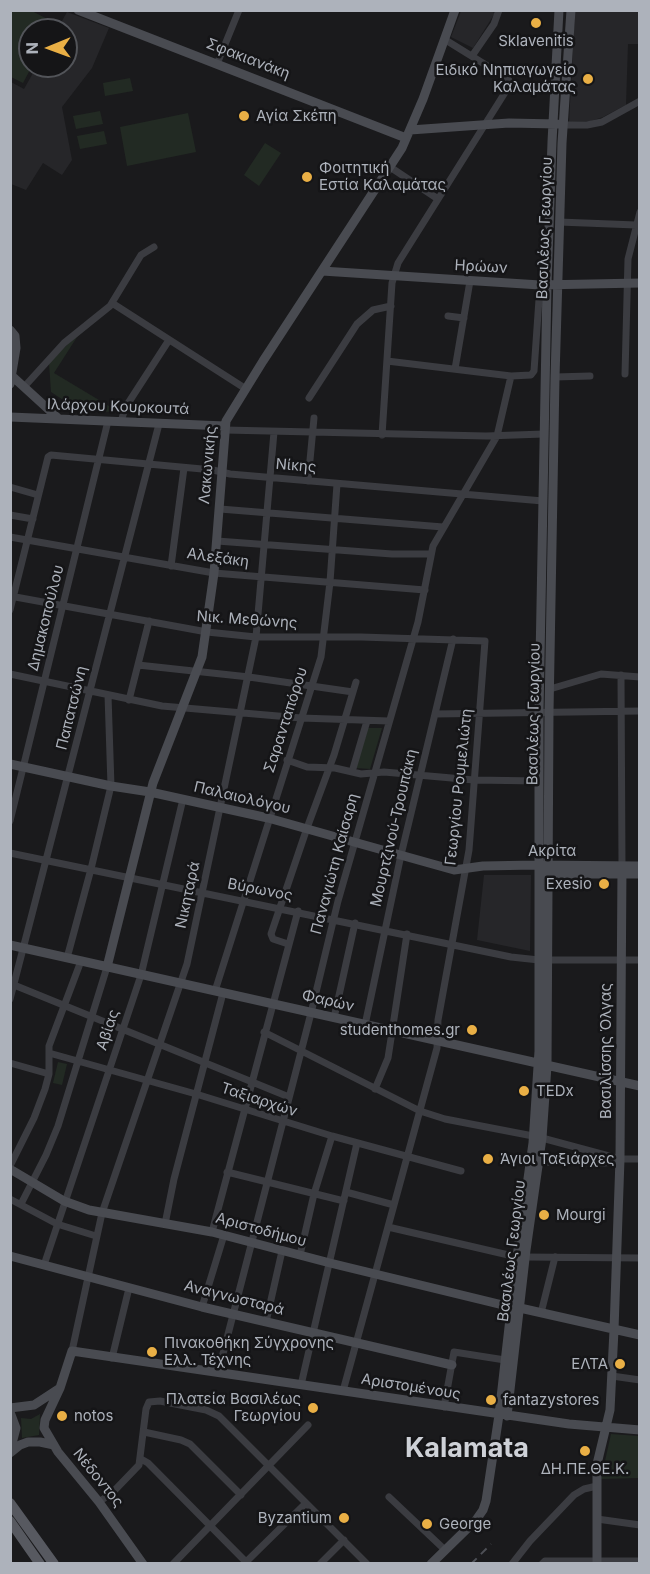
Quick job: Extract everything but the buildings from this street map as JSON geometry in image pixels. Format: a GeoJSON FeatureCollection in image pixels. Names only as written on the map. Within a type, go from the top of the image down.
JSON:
{"type":"FeatureCollection","features":[{"type":"Feature","properties":{"kind":"main road","name":"Σφακιανάκη"},"geometry":{"type":"LineString","coordinates":[[78,10],[408,134]]}},
{"type":"Feature","properties":{"kind":"main road","name":"Λακωνικής"},"geometry":{"type":"LineString","coordinates":[[107,967],[150,792],[180,708],[198,671],[207,632],[227,419],[390,167],[408,134],[455,10]]}},
{"type":"Feature","properties":{"kind":"main road","name":"Βασιλέως Γεωργίου"},"geometry":{"type":"LineString","coordinates":[[503,1415],[537,1137],[543,1065],[544,285],[559,10]]}},
{"type":"Feature","properties":{"kind":"main road","name":"Βασιλέως Γεωργίου"},"geometry":{"type":"LineString","coordinates":[[544,870],[539,782],[544,712],[549,689],[559,222],[571,10]]}},
{"type":"Feature","properties":{"kind":"main road"},"geometry":{"type":"LineString","coordinates":[[408,134],[486,124],[563,124]]}},
{"type":"Feature","properties":{"kind":"main road","name":"Ηρώων"},"geometry":{"type":"LineString","coordinates":[[322,271],[544,285],[639,283]]}},
{"type":"Feature","properties":{"kind":"main road"},"geometry":{"type":"LineString","coordinates":[[12,331],[16,348],[11,380],[24,387],[59,419]]}},
{"type":"Feature","properties":{"kind":"main road","name":"Ιλάρχου Κουρκουτά"},"geometry":{"type":"LineString","coordinates":[[10,417],[225,428]]}},
{"type":"Feature","properties":{"kind":"main road","name":"Παλαιολόγου"},"geometry":{"type":"LineString","coordinates":[[10,764],[268,818],[450,869],[465,870]]}},
{"type":"Feature","properties":{"kind":"main road","name":"Ακρίτα"},"geometry":{"type":"LineString","coordinates":[[465,870],[483,866],[544,870],[622,870],[639,866]]}},
{"type":"Feature","properties":{"kind":"main road","name":"Ακρίτα"},"geometry":{"type":"LineString","coordinates":[[622,870],[639,874]]}},
{"type":"Feature","properties":{"kind":"main road","name":"Βασιλίσσης Όλγας"},"geometry":{"type":"LineString","coordinates":[[597,1562],[598,1457],[610,1410],[614,1330],[620,1159],[622,870]]}},
{"type":"Feature","properties":{"kind":"main road","name":"Φαρών"},"geometry":{"type":"LineString","coordinates":[[10,945],[639,1086]]}},
{"type":"Feature","properties":{"kind":"main road","name":"Βασιλέως Γεωργίου"},"geometry":{"type":"LineString","coordinates":[[521,1257],[539,1162],[537,1137]]}},
{"type":"Feature","properties":{"kind":"main road","name":"Αριστοδήμου"},"geometry":{"type":"LineString","coordinates":[[10,1168],[64,1201],[102,1213],[212,1232],[515,1308],[639,1335]]}},
{"type":"Feature","properties":{"kind":"main road","name":"Αναγνωσταρά"},"geometry":{"type":"LineString","coordinates":[[10,1256],[202,1307],[452,1365]]}},
{"type":"Feature","properties":{"kind":"main road","name":"Βασιλέως Γεωργίου"},"geometry":{"type":"LineString","coordinates":[[503,1415],[505,1359],[515,1308]]}},
{"type":"Feature","properties":{"kind":"main road"},"geometry":{"type":"LineString","coordinates":[[10,1452],[16,1428],[10,1410],[34,1405],[60,1388],[72,1352]]}},
{"type":"Feature","properties":{"kind":"main road","name":"Αριστομένους"},"geometry":{"type":"LineString","coordinates":[[72,1352],[444,1407],[569,1424],[639,1430]]}},
{"type":"Feature","properties":{"kind":"main road","name":"Νέδοντος"},"geometry":{"type":"LineString","coordinates":[[60,1388],[44,1426],[54,1445],[143,1563]]}},
{"type":"Feature","properties":{"kind":"main road"},"geometry":{"type":"LineString","coordinates":[[431,1563],[476,1520],[484,1507],[503,1415]]}},
{"type":"Feature","properties":{"kind":"main road"},"geometry":{"type":"LineString","coordinates":[[10,1452],[28,1442],[54,1445]]}},
{"type":"Feature","properties":{"kind":"main road"},"geometry":{"type":"LineString","coordinates":[[10,1503],[54,1563]]}},
{"type":"Feature","properties":{"kind":"main road"},"geometry":{"type":"LineString","coordinates":[[11,1522],[40,1563]]}},
{"type":"Feature","properties":{"kind":"street"},"geometry":{"type":"LineString","coordinates":[[217,64],[239,10]]}},
{"type":"Feature","properties":{"kind":"street"},"geometry":{"type":"LineString","coordinates":[[472,56],[494,24],[499,10]]}},
{"type":"Feature","properties":{"kind":"street"},"geometry":{"type":"LineString","coordinates":[[382,435],[394,276],[400,258],[510,87],[511,82],[444,39]]}},
{"type":"Feature","properties":{"kind":"street"},"geometry":{"type":"LineString","coordinates":[[563,124],[587,125],[602,122],[639,101]]}},
{"type":"Feature","properties":{"kind":"street"},"geometry":{"type":"LineString","coordinates":[[390,167],[438,199]]}},
{"type":"Feature","properties":{"kind":"street"},"geometry":{"type":"LineString","coordinates":[[625,374],[628,259],[639,212]]}},
{"type":"Feature","properties":{"kind":"street"},"geometry":{"type":"LineString","coordinates":[[559,222],[636,225]]}},
{"type":"Feature","properties":{"kind":"street"},"geometry":{"type":"LineString","coordinates":[[24,387],[63,343],[112,303],[141,255],[154,247]]}},
{"type":"Feature","properties":{"kind":"street"},"geometry":{"type":"LineString","coordinates":[[455,369],[470,281]]}},
{"type":"Feature","properties":{"kind":"street"},"geometry":{"type":"LineString","coordinates":[[387,361],[526,377],[534,371],[544,285]]}},
{"type":"Feature","properties":{"kind":"street"},"geometry":{"type":"LineString","coordinates":[[112,303],[246,389]]}},
{"type":"Feature","properties":{"kind":"street"},"geometry":{"type":"LineString","coordinates":[[309,398],[352,330],[373,310],[391,306]]}},
{"type":"Feature","properties":{"kind":"street"},"geometry":{"type":"LineString","coordinates":[[448,316],[464,318]]}},
{"type":"Feature","properties":{"kind":"street"},"geometry":{"type":"LineString","coordinates":[[121,422],[125,408],[169,340]]}},
{"type":"Feature","properties":{"kind":"street","name":"Παναγιώτη Καίσαρη"},"geometry":{"type":"LineString","coordinates":[[218,1373],[302,1050],[333,918],[414,639],[431,554],[442,527],[497,436],[511,376]]}},
{"type":"Feature","properties":{"kind":"street"},"geometry":{"type":"LineString","coordinates":[[555,377],[590,376]]}},
{"type":"Feature","properties":{"kind":"street"},"geometry":{"type":"LineString","coordinates":[[308,481],[314,418]]}},
{"type":"Feature","properties":{"kind":"street","name":"Δημακοπούλου"},"geometry":{"type":"LineString","coordinates":[[10,821],[108,421]]}},
{"type":"Feature","properties":{"kind":"street","name":"Παπατσώνη"},"geometry":{"type":"LineString","coordinates":[[10,999],[159,424]]}},
{"type":"Feature","properties":{"kind":"street"},"geometry":{"type":"LineString","coordinates":[[225,428],[274,432],[382,435],[544,434]]}},
{"type":"Feature","properties":{"kind":"street","name":"Νικηταρά"},"geometry":{"type":"LineString","coordinates":[[72,1352],[102,1213],[181,984],[202,892],[256,636],[274,432]]}},
{"type":"Feature","properties":{"kind":"street","name":"Νίκης"},"geometry":{"type":"LineString","coordinates":[[38,495],[48,457],[51,455],[270,478],[543,501]]}},
{"type":"Feature","properties":{"kind":"street"},"geometry":{"type":"LineString","coordinates":[[171,566],[184,468]]}},
{"type":"Feature","properties":{"kind":"street","name":"Σαρανταπόρου"},"geometry":{"type":"LineString","coordinates":[[165,1224],[219,992],[243,901],[312,685],[324,638],[337,483]]}},
{"type":"Feature","properties":{"kind":"street"},"geometry":{"type":"LineString","coordinates":[[10,487],[38,495],[10,610]]}},
{"type":"Feature","properties":{"kind":"street"},"geometry":{"type":"LineString","coordinates":[[220,509],[442,527]]}},
{"type":"Feature","properties":{"kind":"street"},"geometry":{"type":"LineString","coordinates":[[10,515],[33,519]]}},
{"type":"Feature","properties":{"kind":"street","name":"Αλεξάκη"},"geometry":{"type":"LineString","coordinates":[[10,537],[214,573],[424,590]]}},
{"type":"Feature","properties":{"kind":"street"},"geometry":{"type":"LineString","coordinates":[[217,541],[332,550],[431,554]]}},
{"type":"Feature","properties":{"kind":"street","name":"Νικ. Μεθώνης"},"geometry":{"type":"LineString","coordinates":[[12,596],[207,632],[256,636],[485,641]]}},
{"type":"Feature","properties":{"kind":"street"},"geometry":{"type":"LineString","coordinates":[[129,700],[149,621]]}},
{"type":"Feature","properties":{"kind":"street","name":"Μουρτζινού-Τρουπάκη"},"geometry":{"type":"LineString","coordinates":[[365,1025],[400,855],[453,639]]}},
{"type":"Feature","properties":{"kind":"street","name":"Γεωργίου Ρουμελιώτη"},"geometry":{"type":"LineString","coordinates":[[343,1391],[438,1041],[438,1020],[450,943],[469,850],[485,641]]}},
{"type":"Feature","properties":{"kind":"street"},"geometry":{"type":"LineString","coordinates":[[138,665],[249,677],[353,692]]}},
{"type":"Feature","properties":{"kind":"street"},"geometry":{"type":"LineString","coordinates":[[10,674],[129,700],[180,708],[344,721],[389,721]]}},
{"type":"Feature","properties":{"kind":"street"},"geometry":{"type":"LineString","coordinates":[[549,689],[601,674],[639,677]]}},
{"type":"Feature","properties":{"kind":"street","name":"Βασιλίσσης Όλγας"},"geometry":{"type":"LineString","coordinates":[[621,675],[622,870]]}},
{"type":"Feature","properties":{"kind":"street"},"geometry":{"type":"LineString","coordinates":[[288,944],[273,939],[271,936],[356,682]]}},
{"type":"Feature","properties":{"kind":"street"},"geometry":{"type":"LineString","coordinates":[[67,958],[111,786],[108,695]]}},
{"type":"Feature","properties":{"kind":"street"},"geometry":{"type":"LineString","coordinates":[[435,714],[639,711]]}},
{"type":"Feature","properties":{"kind":"street"},"geometry":{"type":"LineString","coordinates":[[352,772],[367,721]]}},
{"type":"Feature","properties":{"kind":"street"},"geometry":{"type":"LineString","coordinates":[[287,760],[308,767],[374,774],[384,772],[474,780],[539,782]]}},
{"type":"Feature","properties":{"kind":"street","name":"Αβίας"},"geometry":{"type":"LineString","coordinates":[[44,1265],[141,975],[183,799]]}},
{"type":"Feature","properties":{"kind":"street","name":"Βύρωνος"},"geometry":{"type":"LineString","coordinates":[[10,852],[355,922],[512,957],[543,960],[639,960]]}},
{"type":"Feature","properties":{"kind":"street"},"geometry":{"type":"LineString","coordinates":[[212,1232],[298,911]]}},
{"type":"Feature","properties":{"kind":"street"},"geometry":{"type":"LineString","coordinates":[[334,1018],[355,922]]}},
{"type":"Feature","properties":{"kind":"street"},"geometry":{"type":"LineString","coordinates":[[375,1089],[386,1064],[393,1031],[407,934]]}},
{"type":"Feature","properties":{"kind":"street"},"geometry":{"type":"LineString","coordinates":[[10,1168],[34,1118],[49,1074],[52,1038],[81,961]]}},
{"type":"Feature","properties":{"kind":"street"},"geometry":{"type":"LineString","coordinates":[[21,1204],[58,1126],[107,967]]}},
{"type":"Feature","properties":{"kind":"street"},"geometry":{"type":"LineString","coordinates":[[14,985],[290,1097]]}},
{"type":"Feature","properties":{"kind":"street"},"geometry":{"type":"LineString","coordinates":[[264,1032],[420,1112],[537,1137],[620,1159],[639,1159]]}},
{"type":"Feature","properties":{"kind":"street","name":"Ταξιαρχών"},"geometry":{"type":"LineString","coordinates":[[50,1053],[461,1172]]}},
{"type":"Feature","properties":{"kind":"street"},"geometry":{"type":"LineString","coordinates":[[10,1063],[49,1074]]}},
{"type":"Feature","properties":{"kind":"street"},"geometry":{"type":"LineString","coordinates":[[300,1255],[314,1194],[332,1136]]}},
{"type":"Feature","properties":{"kind":"street"},"geometry":{"type":"LineString","coordinates":[[301,1385],[357,1143]]}},
{"type":"Feature","properties":{"kind":"street"},"geometry":{"type":"LineString","coordinates":[[539,1162],[604,1163],[620,1159]]}},
{"type":"Feature","properties":{"kind":"street"},"geometry":{"type":"LineString","coordinates":[[227,1172],[344,1202]]}},
{"type":"Feature","properties":{"kind":"street"},"geometry":{"type":"LineString","coordinates":[[346,1192],[394,1205]]}},
{"type":"Feature","properties":{"kind":"street"},"geometry":{"type":"LineString","coordinates":[[10,1199],[57,1224],[96,1236]]}},
{"type":"Feature","properties":{"kind":"street"},"geometry":{"type":"LineString","coordinates":[[388,1227],[521,1257],[639,1258]]}},
{"type":"Feature","properties":{"kind":"street"},"geometry":{"type":"LineString","coordinates":[[202,1307],[224,1235]]}},
{"type":"Feature","properties":{"kind":"street"},"geometry":{"type":"LineString","coordinates":[[266,1322],[282,1251]]}},
{"type":"Feature","properties":{"kind":"street"},"geometry":{"type":"LineString","coordinates":[[541,1313],[555,1257]]}},
{"type":"Feature","properties":{"kind":"street"},"geometry":{"type":"LineString","coordinates":[[112,1358],[129,1288]]}},
{"type":"Feature","properties":{"kind":"street"},"geometry":{"type":"LineString","coordinates":[[444,1407],[454,1352],[505,1359]]}},
{"type":"Feature","properties":{"kind":"street"},"geometry":{"type":"LineString","coordinates":[[612,1376],[639,1380]]}},
{"type":"Feature","properties":{"kind":"street"},"geometry":{"type":"LineString","coordinates":[[99,1502],[137,1467],[141,1459],[146,1408],[149,1401],[211,1411],[219,1416],[367,1563]]}},
{"type":"Feature","properties":{"kind":"street"},"geometry":{"type":"LineString","coordinates":[[173,1563],[308,1425]]}},
{"type":"Feature","properties":{"kind":"street"},"geometry":{"type":"LineString","coordinates":[[144,1432],[190,1444],[241,1496]]}},
{"type":"Feature","properties":{"kind":"street"},"geometry":{"type":"LineString","coordinates":[[141,1459],[148,1463],[247,1563],[306,1503]]}},
{"type":"Feature","properties":{"kind":"street"},"geometry":{"type":"LineString","coordinates":[[512,1563],[574,1495],[584,1489],[597,1486]]}},
{"type":"Feature","properties":{"kind":"street"},"geometry":{"type":"LineString","coordinates":[[389,1497],[445,1550]]}},
{"type":"Feature","properties":{"kind":"street"},"geometry":{"type":"LineString","coordinates":[[597,1519],[639,1525]]}},
{"type":"Feature","properties":{"kind":"street"},"geometry":{"type":"LineString","coordinates":[[320,1563],[344,1540]]}},
{"type":"Feature","properties":{"kind":"street"},"geometry":{"type":"LineString","coordinates":[[542,1563],[545,1561],[639,1561]]}},
{"type":"Feature","properties":{"kind":"shaded area"},"geometry":{"type":"Polygon","coordinates":[[[10,11],[32,11],[45,18],[18,18],[18,78],[26,78],[23,83],[11,77],[10,11]]]}},
{"type":"Feature","properties":{"kind":"shaded area"},"geometry":{"type":"Polygon","coordinates":[[[461,11],[495,13],[473,48],[451,37],[461,11]]]}},
{"type":"Feature","properties":{"kind":"shaded area"},"geometry":{"type":"Polygon","coordinates":[[[575,11],[639,11],[639,44],[628,44],[626,105],[591,121],[569,122],[575,11]]]}},
{"type":"Feature","properties":{"kind":"shaded area"},"geometry":{"type":"Polygon","coordinates":[[[67,12],[109,28],[92,68],[62,107],[72,160],[62,175],[43,163],[26,190],[11,184],[11,82],[24,89],[30,78],[78,78],[78,18],[64,18],[67,12]]]}},
{"type":"Feature","properties":{"kind":"shaded area"},"geometry":{"type":"Polygon","coordinates":[[[130,78],[133,91],[105,96],[103,83],[130,78]]]}},
{"type":"Feature","properties":{"kind":"shaded area"},"geometry":{"type":"Polygon","coordinates":[[[100,111],[103,124],[76,129],[73,116],[100,111]]]}},
{"type":"Feature","properties":{"kind":"shaded area"},"geometry":{"type":"Polygon","coordinates":[[[188,113],[196,152],[127,166],[120,127],[188,113]]]}},
{"type":"Feature","properties":{"kind":"shaded area"},"geometry":{"type":"Polygon","coordinates":[[[104,131],[107,144],[80,149],[77,136],[104,131]]]}},
{"type":"Feature","properties":{"kind":"shaded area"},"geometry":{"type":"Polygon","coordinates":[[[265,143],[281,153],[259,186],[244,175],[265,143]]]}},
{"type":"Feature","properties":{"kind":"shaded area"},"geometry":{"type":"Polygon","coordinates":[[[84,331],[77,337],[54,373],[119,412],[80,411],[51,392],[49,363],[73,339],[84,331]]]}},
{"type":"Feature","properties":{"kind":"shaded area"},"geometry":{"type":"Polygon","coordinates":[[[368,728],[382,728],[370,769],[356,768],[368,728]]]}},
{"type":"Feature","properties":{"kind":"shaded area"},"geometry":{"type":"Polygon","coordinates":[[[484,875],[531,875],[530,951],[477,940],[484,875]]]}},
{"type":"Feature","properties":{"kind":"shaded area"},"geometry":{"type":"Polygon","coordinates":[[[58,1062],[67,1064],[62,1085],[53,1083],[58,1062]]]}},
{"type":"Feature","properties":{"kind":"shaded area"},"geometry":{"type":"Polygon","coordinates":[[[40,1414],[39,1435],[22,1438],[21,1418],[31,1419],[40,1414]]]}},
{"type":"Feature","properties":{"kind":"shaded area"},"geometry":{"type":"Polygon","coordinates":[[[611,1434],[639,1436],[639,1478],[601,1479],[611,1434]]]}},
{"type":"Feature","properties":{"kind":"railway"},"geometry":{"type":"LineString","coordinates":[[471,1564],[491,1544]]}},
{"type":"Feature","properties":{"kind":"place","name":"Sklavenitis"},"geometry":{"type":"Point","coordinates":[536,23]}},
{"type":"Feature","properties":{"kind":"place","name":"Ειδικό Νηπιαγωγείο Καλαμάτας"},"geometry":{"type":"Point","coordinates":[588,79]}},
{"type":"Feature","properties":{"kind":"place","name":"Αγία Σκέπη"},"geometry":{"type":"Point","coordinates":[244,116]}},
{"type":"Feature","properties":{"kind":"place","name":"Φοιτητική Εστία Καλαμάτας"},"geometry":{"type":"Point","coordinates":[307,177]}},
{"type":"Feature","properties":{"kind":"place","name":"Exesio"},"geometry":{"type":"Point","coordinates":[604,884]}},
{"type":"Feature","properties":{"kind":"place","name":"studenthomes.gr"},"geometry":{"type":"Point","coordinates":[472,1030]}},
{"type":"Feature","properties":{"kind":"place","name":"TEDx"},"geometry":{"type":"Point","coordinates":[524,1091]}},
{"type":"Feature","properties":{"kind":"place","name":"Άγιοι Ταξιάρχες"},"geometry":{"type":"Point","coordinates":[488,1159]}},
{"type":"Feature","properties":{"kind":"place","name":"Mourgi"},"geometry":{"type":"Point","coordinates":[544,1215]}},
{"type":"Feature","properties":{"kind":"place","name":"Πινακοθήκη Σύγχρονης Ελλ. Τέχνης"},"geometry":{"type":"Point","coordinates":[152,1352]}},
{"type":"Feature","properties":{"kind":"place","name":"ΕΛΤΑ"},"geometry":{"type":"Point","coordinates":[620,1364]}},
{"type":"Feature","properties":{"kind":"place","name":"fantazystores"},"geometry":{"type":"Point","coordinates":[491,1400]}},
{"type":"Feature","properties":{"kind":"place","name":"Πλατεία Βασιλέως Γεωργίου"},"geometry":{"type":"Point","coordinates":[313,1408]}},
{"type":"Feature","properties":{"kind":"place","name":"notos"},"geometry":{"type":"Point","coordinates":[62,1416]}},
{"type":"Feature","properties":{"kind":"place","name":"ΔΗ.ΠΕ.ΘΕ.Κ."},"geometry":{"type":"Point","coordinates":[585,1451]}},
{"type":"Feature","properties":{"kind":"place","name":"Byzantium"},"geometry":{"type":"Point","coordinates":[344,1518]}},
{"type":"Feature","properties":{"kind":"place","name":"George"},"geometry":{"type":"Point","coordinates":[427,1524]}},
{"type":"Feature","properties":{"kind":"district","name":"Kalamata"},"geometry":{"type":"Point","coordinates":[467,1449]}}]}
